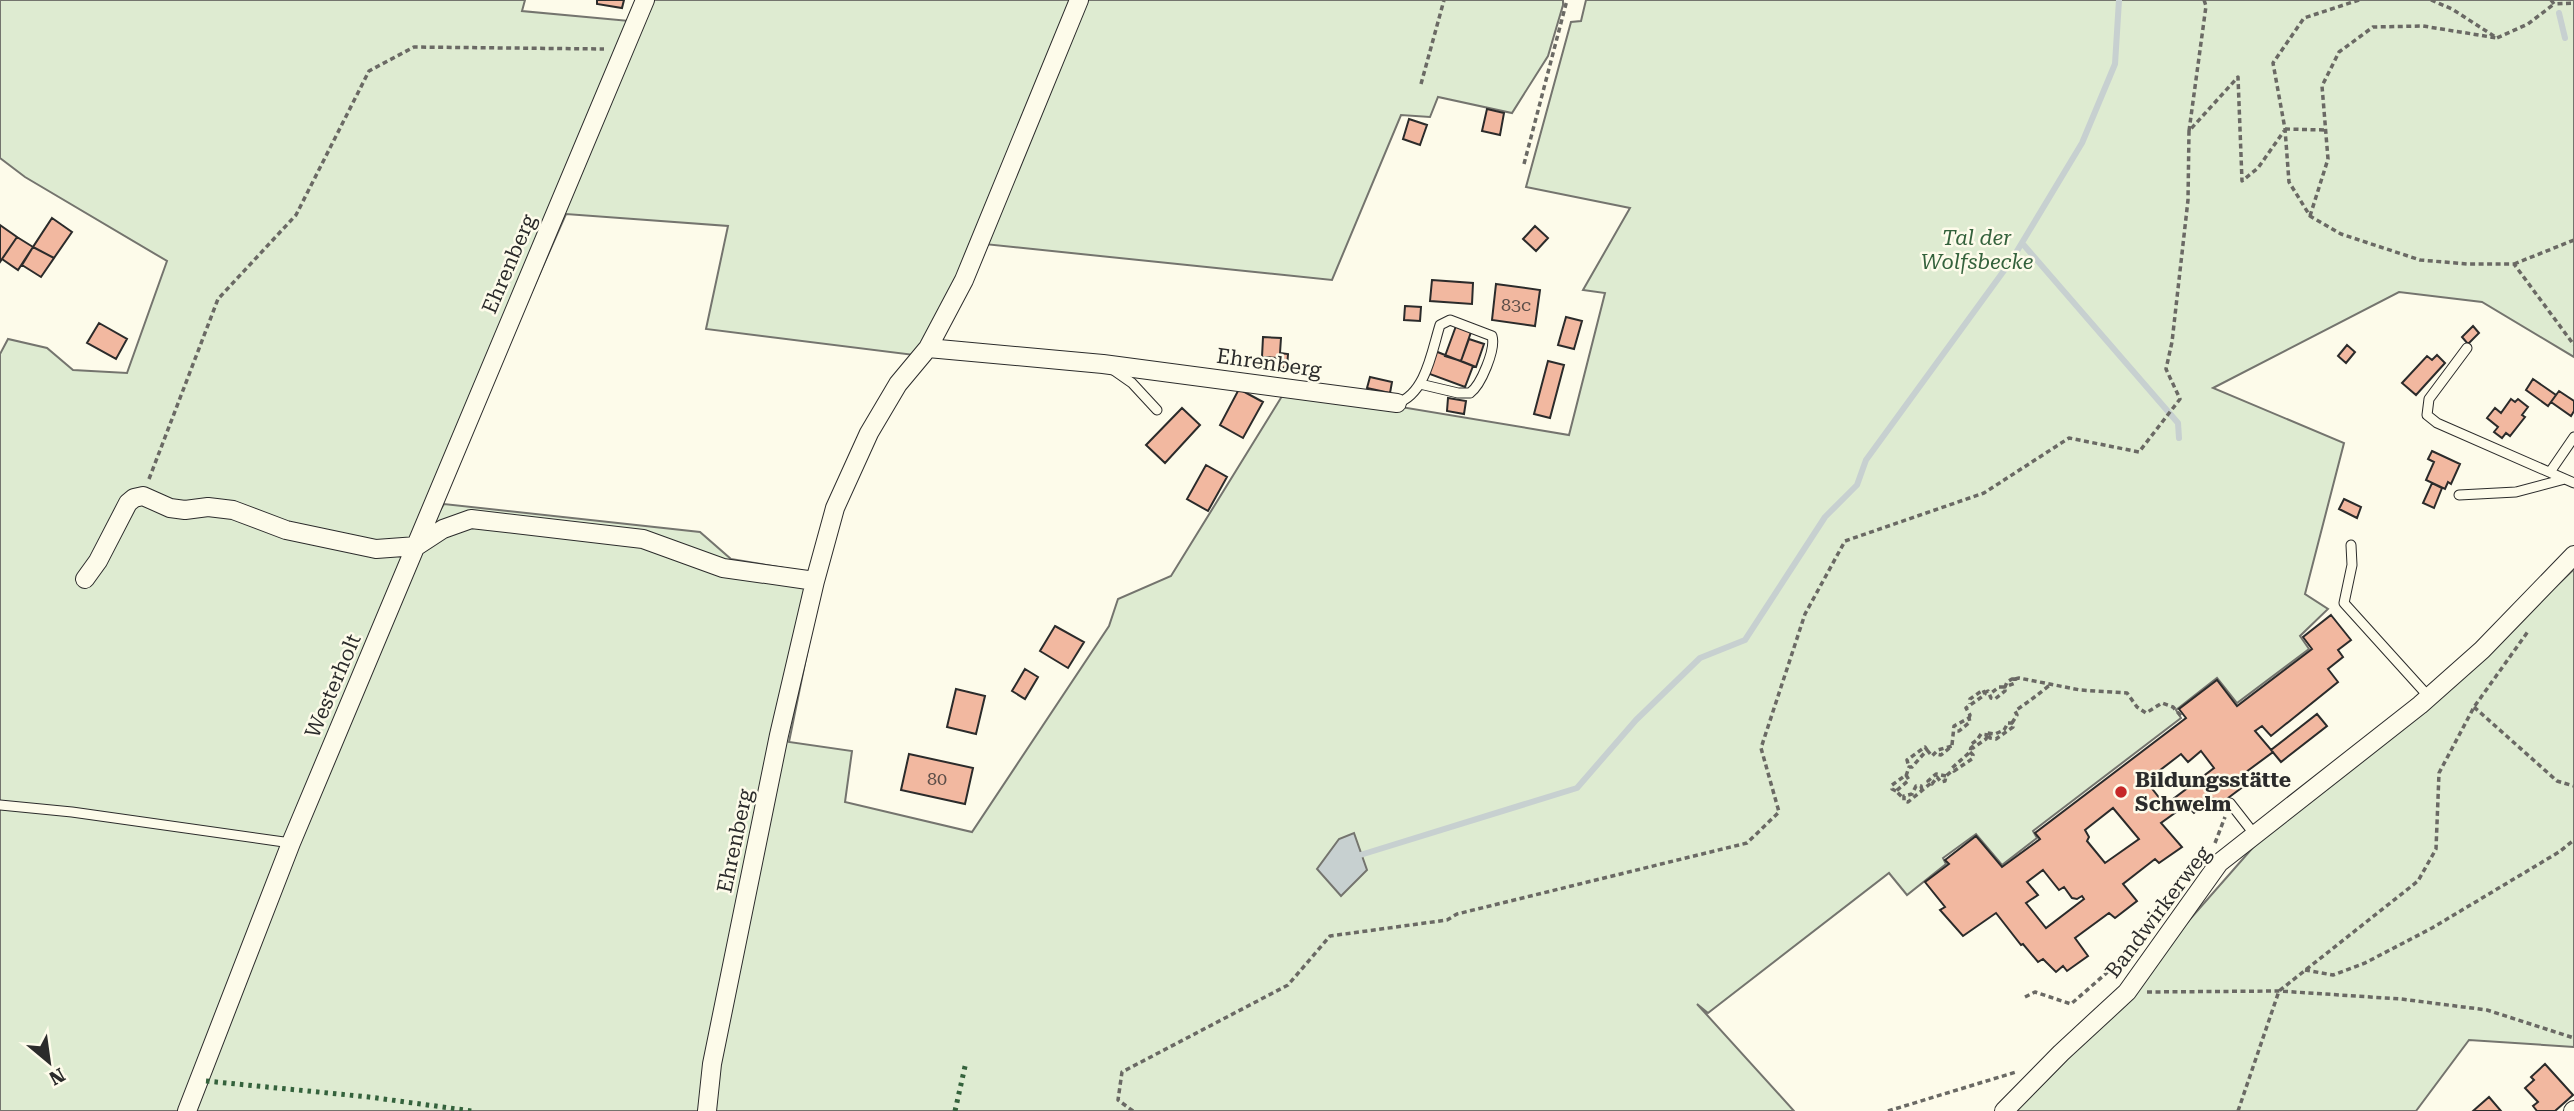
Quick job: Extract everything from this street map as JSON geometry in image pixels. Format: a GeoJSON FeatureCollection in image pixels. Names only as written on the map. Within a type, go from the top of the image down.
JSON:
{"type":"FeatureCollection","features":[{"type":"Feature","properties":{"kind":"street","name":"Ehrenberg"},"geometry":{"type":"LineString","coordinates":[[416,546],[645,0]]}},
{"type":"Feature","properties":{"kind":"street","name":"Ehrenberg"},"geometry":{"type":"LineString","coordinates":[[707,1111],[712,1064],[777,748],[815,581],[835,508],[869,433],[898,384],[928,348],[964,280],[981,233],[1079,0]]}},
{"type":"Feature","properties":{"kind":"street","name":"Ehrenberg"},"geometry":{"type":"LineString","coordinates":[[928,348],[1103,364],[1398,403]]}},
{"type":"Feature","properties":{"kind":"street"},"geometry":{"type":"LineString","coordinates":[[85,579],[98,561],[128,503],[143,496],[170,508],[185,510],[208,507],[233,510],[286,530],[376,549],[416,546],[443,529],[471,519],[643,539],[723,568],[815,581]]}},
{"type":"Feature","properties":{"kind":"street","name":"Westerholt"},"geometry":{"type":"LineString","coordinates":[[187,1111],[291,843],[416,546]]}},
{"type":"Feature","properties":{"kind":"street","name":"Bandwirkerweg"},"geometry":{"type":"LineString","coordinates":[[2004,1111],[2127,992],[2219,863],[2429,697],[2482,650],[2574,555]]}},
{"type":"Feature","properties":{"kind":"lane"},"geometry":{"type":"LineString","coordinates":[[1450,320],[1492,336],[1494,344],[1479,384],[1470,393],[1458,393],[1420,384],[1440,325],[1444,321],[1450,320]]}},
{"type":"Feature","properties":{"kind":"lane"},"geometry":{"type":"LineString","coordinates":[[2467,348],[2428,400],[2427,415],[2437,424],[2570,481]]}},
{"type":"Feature","properties":{"kind":"lane","name":"Ehrenberg"},"geometry":{"type":"LineString","coordinates":[[1103,364],[1132,383],[1157,410]]}},
{"type":"Feature","properties":{"kind":"lane","name":"Ehrenberg"},"geometry":{"type":"LineString","coordinates":[[1398,403],[1407,400],[1420,384]]}},
{"type":"Feature","properties":{"kind":"lane"},"geometry":{"type":"LineString","coordinates":[[2550,472],[2574,437]]}},
{"type":"Feature","properties":{"kind":"lane"},"geometry":{"type":"LineString","coordinates":[[2459,495],[2516,492],[2570,481]]}},
{"type":"Feature","properties":{"kind":"lane"},"geometry":{"type":"LineString","coordinates":[[2351,545],[2352,565],[2344,603],[2429,697]]}},
{"type":"Feature","properties":{"kind":"lane"},"geometry":{"type":"LineString","coordinates":[[0,806],[72,813],[291,843]]}},
{"type":"Feature","properties":{"kind":"lane"},"geometry":{"type":"LineString","coordinates":[[2232,806],[2255,835]]}},
{"type":"Feature","properties":{"kind":"path"},"geometry":{"type":"LineString","coordinates":[[1421,84],[1444,0]]}},
{"type":"Feature","properties":{"kind":"path"},"geometry":{"type":"LineString","coordinates":[[1524,164],[1567,0]]}},
{"type":"Feature","properties":{"kind":"path"},"geometry":{"type":"LineString","coordinates":[[1133,1111],[1118,1100],[1122,1072],[1288,985],[1330,936],[1447,920],[1457,914],[1747,843],[1779,812],[1761,748],[1804,614],[1845,541],[1984,493],[2069,438],[2139,452],[2180,399],[2166,369],[2172,342],[2188,200],[2189,131],[2206,6],[2204,0]]}},
{"type":"Feature","properties":{"kind":"path"},"geometry":{"type":"LineString","coordinates":[[2359,0],[2304,18],[2273,63],[2285,129],[2289,182],[2310,216],[2341,234],[2420,260],[2514,264],[2574,240]]}},
{"type":"Feature","properties":{"kind":"path"},"geometry":{"type":"LineString","coordinates":[[2431,0],[2452,9],[2497,38]]}},
{"type":"Feature","properties":{"kind":"path"},"geometry":{"type":"LineString","coordinates":[[2310,216],[2328,159],[2322,86],[2339,52],[2373,27],[2423,26],[2497,38],[2528,24],[2553,2],[2574,3]]}},
{"type":"Feature","properties":{"kind":"path"},"geometry":{"type":"LineString","coordinates":[[143,496],[218,299],[296,215],[369,71],[414,47],[624,49]]}},
{"type":"Feature","properties":{"kind":"path"},"geometry":{"type":"LineString","coordinates":[[2189,131],[2238,77],[2242,181],[2259,168],[2285,129]]}},
{"type":"Feature","properties":{"kind":"path"},"geometry":{"type":"LineString","coordinates":[[2285,129],[2325,130]]}},
{"type":"Feature","properties":{"kind":"path"},"geometry":{"type":"LineString","coordinates":[[2514,264],[2574,345]]}},
{"type":"Feature","properties":{"kind":"path"},"geometry":{"type":"LineString","coordinates":[[2238,1111],[2279,991],[2418,881],[2435,849],[2439,773],[2474,706],[2534,622]]}},
{"type":"Feature","properties":{"kind":"path"},"geometry":{"type":"LineString","coordinates":[[2051,683],[2015,710],[2017,715],[2012,723],[2008,723],[2006,729],[1995,734],[1989,731],[1980,744],[1970,749],[1952,768],[1945,781],[1941,782],[1937,777],[1908,802],[1896,791],[1908,781],[1906,776],[1909,767],[1927,750],[1932,756],[1938,750],[1952,746],[1954,726],[1969,718],[1966,708],[1970,704],[1974,704],[1987,693],[1990,698],[1995,699],[2019,677],[2051,683],[2080,690],[2127,693],[2137,707],[2146,713],[2162,703],[2173,707],[2182,717]]}},
{"type":"Feature","properties":{"kind":"path"},"geometry":{"type":"LineString","coordinates":[[2474,706],[2557,781],[2574,786]]}},
{"type":"Feature","properties":{"kind":"path"},"geometry":{"type":"LineString","coordinates":[[2210,854],[2232,806]]}},
{"type":"Feature","properties":{"kind":"path"},"geometry":{"type":"LineString","coordinates":[[2305,970],[2333,975],[2365,963],[2432,928],[2574,841]]}},
{"type":"Feature","properties":{"kind":"path"},"geometry":{"type":"LineString","coordinates":[[2025,997],[2035,992],[2071,1004],[2118,963],[2134,958]]}},
{"type":"Feature","properties":{"kind":"path"},"geometry":{"type":"LineString","coordinates":[[2127,992],[2279,991],[2401,999],[2487,1010],[2574,1038]]}},
{"type":"Feature","properties":{"kind":"path"},"geometry":{"type":"LineString","coordinates":[[1888,1111],[2023,1070]]}},
{"type":"Feature","properties":{"kind":"green space","name":"Tal der Wolfsbecke"},"geometry":{"type":"Polygon","coordinates":[[[0,0],[525,0],[522,11],[640,22],[650,0],[1078,0],[945,309],[914,355],[706,329],[728,226],[566,214],[424,536],[444,504],[700,532],[731,559],[814,573],[815,614],[789,742],[852,751],[845,802],[972,832],[1109,626],[1118,599],[1171,576],[1287,388],[1569,435],[1605,293],[1583,290],[1630,208],[1526,187],[1571,22],[1581,21],[1586,0],[2574,0],[2574,357],[2482,302],[2399,292],[2213,388],[2344,443],[2305,594],[2328,609],[2300,636],[2309,649],[2237,703],[2217,678],[2176,710],[2181,718],[2033,831],[2037,838],[2002,865],[1976,834],[1943,858],[1946,864],[1907,895],[1889,873],[1708,1013],[1697,1004],[1794,1111],[0,1111],[0,354],[8,339],[47,348],[73,370],[127,373],[167,261],[25,177],[0,158],[0,0]]]}},
{"type":"Feature","properties":{"kind":"green space"},"geometry":{"type":"Polygon","coordinates":[[[1083,0],[1563,0],[1563,5],[1548,56],[1512,113],[1438,97],[1430,117],[1401,115],[1332,280],[984,244],[1083,0]]]}},
{"type":"Feature","properties":{"kind":"green space"},"geometry":{"type":"Polygon","coordinates":[[[2574,569],[2574,1047],[2469,1040],[2416,1111],[2016,1111],[2069,1057],[2263,836],[2524,617],[2574,569]]]}},
{"type":"Feature","properties":{"kind":"shaded area"},"geometry":{"type":"Polygon","coordinates":[[[1354,833],[1367,870],[1341,896],[1317,869],[1339,839],[1354,833]]]}},
{"type":"Feature","properties":{"kind":"building"},"geometry":{"type":"Polygon","coordinates":[[[597,0],[624,0],[622,8],[597,4],[597,0]]]}},
{"type":"Feature","properties":{"kind":"building"},"geometry":{"type":"Polygon","coordinates":[[[1487,109],[1504,113],[1500,135],[1482,131],[1487,109]]]}},
{"type":"Feature","properties":{"kind":"building"},"geometry":{"type":"Polygon","coordinates":[[[1409,119],[1427,125],[1420,145],[1403,139],[1409,119]]]}},
{"type":"Feature","properties":{"kind":"building"},"geometry":{"type":"Polygon","coordinates":[[[52,218],[72,232],[54,258],[33,247],[52,218]]]}},
{"type":"Feature","properties":{"kind":"building"},"geometry":{"type":"Polygon","coordinates":[[[0,225],[17,237],[0,262],[0,225]]]}},
{"type":"Feature","properties":{"kind":"building"},"geometry":{"type":"Polygon","coordinates":[[[1535,226],[1548,238],[1536,251],[1523,239],[1535,226]]]}},
{"type":"Feature","properties":{"kind":"building"},"geometry":{"type":"Polygon","coordinates":[[[17,237],[33,247],[18,270],[2,259],[17,237]]]}},
{"type":"Feature","properties":{"kind":"building"},"geometry":{"type":"Polygon","coordinates":[[[33,247],[54,258],[41,277],[22,265],[33,247]]]}},
{"type":"Feature","properties":{"kind":"building"},"geometry":{"type":"Polygon","coordinates":[[[1432,280],[1473,283],[1472,304],[1430,301],[1432,280]]]}},
{"type":"Feature","properties":{"kind":"building"},"geometry":{"type":"Polygon","coordinates":[[[1496,284],[1540,290],[1535,326],[1492,320],[1496,284]]]}},
{"type":"Feature","properties":{"kind":"building"},"geometry":{"type":"Polygon","coordinates":[[[1405,306],[1421,307],[1420,321],[1404,320],[1405,306]]]}},
{"type":"Feature","properties":{"kind":"building"},"geometry":{"type":"Polygon","coordinates":[[[1566,317],[1582,321],[1574,349],[1558,345],[1566,317]]]}},
{"type":"Feature","properties":{"kind":"building"},"geometry":{"type":"Polygon","coordinates":[[[99,323],[127,339],[116,359],[87,343],[99,323]]]}},
{"type":"Feature","properties":{"kind":"building"},"geometry":{"type":"Polygon","coordinates":[[[1456,326],[1471,332],[1461,361],[1445,356],[1456,326]]]}},
{"type":"Feature","properties":{"kind":"building"},"geometry":{"type":"Polygon","coordinates":[[[2473,326],[2479,333],[2468,344],[2462,337],[2473,326]]]}},
{"type":"Feature","properties":{"kind":"building"},"geometry":{"type":"Polygon","coordinates":[[[1263,337],[1281,338],[1280,353],[1288,354],[1287,368],[1279,367],[1279,358],[1262,357],[1263,337]]]}},
{"type":"Feature","properties":{"kind":"building"},"geometry":{"type":"Polygon","coordinates":[[[1469,339],[1484,344],[1476,367],[1461,361],[1469,339]]]}},
{"type":"Feature","properties":{"kind":"building"},"geometry":{"type":"Polygon","coordinates":[[[2347,345],[2355,352],[2346,363],[2338,356],[2347,345]]]}},
{"type":"Feature","properties":{"kind":"building"},"geometry":{"type":"Polygon","coordinates":[[[1435,351],[1473,366],[1465,387],[1427,373],[1435,351]]]}},
{"type":"Feature","properties":{"kind":"building"},"geometry":{"type":"Polygon","coordinates":[[[2437,355],[2445,363],[2416,395],[2402,383],[2427,356],[2432,360],[2437,355]]]}},
{"type":"Feature","properties":{"kind":"building"},"geometry":{"type":"Polygon","coordinates":[[[1548,361],[1564,365],[1550,418],[1534,414],[1548,361]]]}},
{"type":"Feature","properties":{"kind":"building"},"geometry":{"type":"Polygon","coordinates":[[[1370,377],[1392,382],[1390,393],[1367,388],[1370,377]]]}},
{"type":"Feature","properties":{"kind":"building"},"geometry":{"type":"Polygon","coordinates":[[[2533,379],[2556,395],[2548,406],[2526,390],[2533,379]]]}},
{"type":"Feature","properties":{"kind":"building"},"geometry":{"type":"Polygon","coordinates":[[[1239,389],[1263,402],[1243,438],[1220,425],[1239,389]]]}},
{"type":"Feature","properties":{"kind":"building"},"geometry":{"type":"Polygon","coordinates":[[[2559,391],[2574,401],[2571,416],[2551,402],[2559,391]]]}},
{"type":"Feature","properties":{"kind":"building"},"geometry":{"type":"Polygon","coordinates":[[[1448,398],[1466,401],[1464,414],[1447,411],[1448,398]]]}},
{"type":"Feature","properties":{"kind":"building"},"geometry":{"type":"Polygon","coordinates":[[[2511,399],[2515,402],[2518,399],[2528,407],[2522,415],[2525,417],[2510,436],[2506,433],[2502,438],[2494,432],[2498,427],[2487,418],[2495,408],[2501,413],[2511,399]]]}},
{"type":"Feature","properties":{"kind":"building"},"geometry":{"type":"Polygon","coordinates":[[[1182,408],[1200,425],[1165,463],[1146,445],[1182,408]]]}},
{"type":"Feature","properties":{"kind":"building"},"geometry":{"type":"Polygon","coordinates":[[[2432,451],[2460,464],[2451,484],[2448,482],[2445,489],[2426,480],[2434,462],[2428,459],[2432,451]]]}},
{"type":"Feature","properties":{"kind":"building"},"geometry":{"type":"Polygon","coordinates":[[[1206,465],[1227,477],[1208,511],[1187,499],[1206,465]]]}},
{"type":"Feature","properties":{"kind":"building"},"geometry":{"type":"Polygon","coordinates":[[[2432,483],[2442,488],[2434,508],[2423,503],[2432,483]]]}},
{"type":"Feature","properties":{"kind":"building"},"geometry":{"type":"Polygon","coordinates":[[[2344,499],[2361,507],[2357,518],[2339,509],[2344,499]]]}},
{"type":"Feature","properties":{"kind":"building","name":"Bildungsstätte Schwelm"},"geometry":{"type":"Polygon","coordinates":[[[2331,615],[2351,640],[2338,650],[2343,657],[2328,669],[2338,682],[2271,736],[2262,726],[2255,731],[2273,752],[2238,778],[2244,786],[2224,801],[2211,798],[2194,813],[2186,805],[2161,823],[2182,847],[2159,863],[2155,859],[2123,884],[2137,901],[2115,918],[2109,913],[2075,938],[2088,956],[2067,971],[2063,966],[2056,972],[2043,959],[2038,962],[1996,913],[1963,936],[1940,910],[1945,907],[1925,882],[1949,864],[1945,860],[1976,836],[2002,867],[2040,839],[2035,833],[2186,718],[2179,709],[2217,680],[2237,706],[2312,649],[2303,637],[2331,615]],[[2201,751],[2188,762],[2181,754],[2146,781],[2165,805],[2214,768],[2201,751]],[[2113,808],[2085,830],[2089,837],[2087,841],[2105,863],[2139,839],[2113,808]],[[2043,870],[2027,882],[2038,895],[2026,903],[2046,928],[2084,899],[2082,896],[2072,898],[2064,887],[2059,890],[2043,870]]]}},
{"type":"Feature","properties":{"kind":"building"},"geometry":{"type":"Polygon","coordinates":[[[1055,626],[1084,642],[1068,668],[1040,651],[1055,626]]]}},
{"type":"Feature","properties":{"kind":"building"},"geometry":{"type":"Polygon","coordinates":[[[1025,669],[1038,677],[1025,699],[1012,691],[1025,669]]]}},
{"type":"Feature","properties":{"kind":"building"},"geometry":{"type":"Polygon","coordinates":[[[956,689],[985,696],[976,734],[947,727],[956,689]]]}},
{"type":"Feature","properties":{"kind":"building"},"geometry":{"type":"Polygon","coordinates":[[[2317,714],[2327,726],[2281,762],[2271,750],[2317,714]]]}},
{"type":"Feature","properties":{"kind":"building"},"geometry":{"type":"Polygon","coordinates":[[[909,754],[973,768],[965,804],[901,790],[909,754]]]}},
{"type":"Feature","properties":{"kind":"building"},"geometry":{"type":"Polygon","coordinates":[[[2545,1064],[2573,1095],[2555,1111],[2537,1111],[2533,1106],[2538,1102],[2525,1088],[2534,1080],[2531,1077],[2545,1064]]]}},
{"type":"Feature","properties":{"kind":"building"},"geometry":{"type":"Polygon","coordinates":[[[2489,1097],[2501,1111],[2473,1111],[2489,1097]]]}},
{"type":"Feature","properties":{"kind":"waterway"},"geometry":{"type":"LineString","coordinates":[[1357,856],[1577,788],[1636,720],[1700,658],[1745,640],[1825,517],[1857,485],[1866,460],[2011,261],[2082,143],[2115,64],[2119,0]]}},
{"type":"Feature","properties":{"kind":"waterway"},"geometry":{"type":"LineString","coordinates":[[2559,13],[2565,38]]}},
{"type":"Feature","properties":{"kind":"waterway"},"geometry":{"type":"LineString","coordinates":[[2022,243],[2178,423],[2179,438]]}},
{"type":"Feature","properties":{"kind":"hedge"},"geometry":{"type":"LineString","coordinates":[[955,1111],[966,1062]]}},
{"type":"Feature","properties":{"kind":"hedge"},"geometry":{"type":"LineString","coordinates":[[206,1081],[369,1097],[472,1111]]}},
{"type":"Feature","properties":{"kind":"place","name":"Bildungsstätte Schwelm"},"geometry":{"type":"Point","coordinates":[2121,792]}}]}
